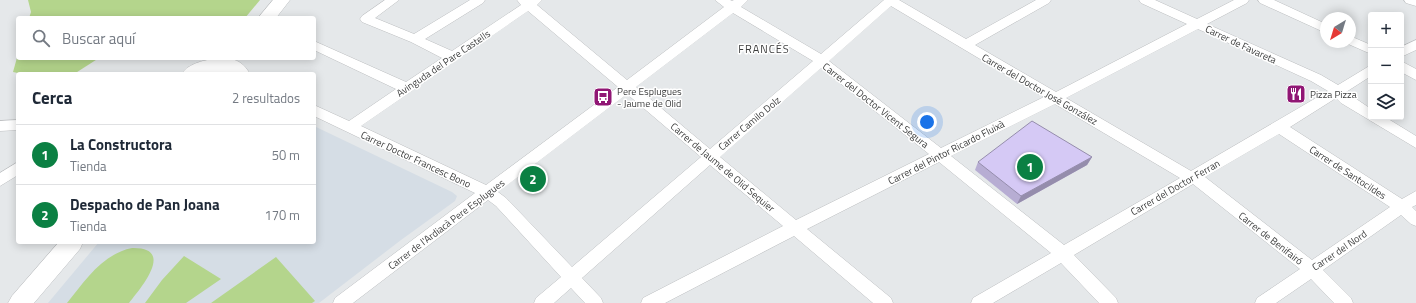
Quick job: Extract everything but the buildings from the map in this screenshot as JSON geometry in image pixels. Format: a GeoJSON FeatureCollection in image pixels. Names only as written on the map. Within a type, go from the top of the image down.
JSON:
{"type":"FeatureCollection","features":[{"type":"Feature","properties":{"kind":"street"},"geometry":{"type":"LineString","coordinates":[[269,16],[282,0]]}},
{"type":"Feature","properties":{"kind":"street"},"geometry":{"type":"LineString","coordinates":[[393,0],[366,19],[452,57]]}},
{"type":"Feature","properties":{"kind":"street"},"geometry":{"type":"LineString","coordinates":[[415,40],[478,0]]}},
{"type":"Feature","properties":{"kind":"street","name":"Carrer del Doctor José González"},"geometry":{"type":"LineString","coordinates":[[891,0],[1055,98],[1192,177]]}},
{"type":"Feature","properties":{"kind":"street","name":"Carrer Camilo Dolz"},"geometry":{"type":"LineString","coordinates":[[542,303],[891,0]]}},
{"type":"Feature","properties":{"kind":"street"},"geometry":{"type":"LineString","coordinates":[[965,45],[1045,0]]}},
{"type":"Feature","properties":{"kind":"street","name":"Carrer de Favareta"},"geometry":{"type":"LineString","coordinates":[[1145,0],[1316,78],[1336,91],[1346,100],[1368,113]]}},
{"type":"Feature","properties":{"kind":"street","name":"Carrer del Pintor Ricardo Fluixà"},"geometry":{"type":"LineString","coordinates":[[649,303],[1055,98],[1243,0]]}},
{"type":"Feature","properties":{"kind":"street"},"geometry":{"type":"LineString","coordinates":[[1264,0],[1320,26]]}},
{"type":"Feature","properties":{"kind":"street"},"geometry":{"type":"LineString","coordinates":[[1410,0],[1416,2]]}},
{"type":"Feature","properties":{"kind":"street","name":"Avinguda del Pare Castells"},"geometry":{"type":"LineString","coordinates":[[350,127],[530,2]]}},
{"type":"Feature","properties":{"kind":"street","name":"Carrer de Jaume de Olid Sequier"},"geometry":{"type":"LineString","coordinates":[[530,2],[627,87],[885,303]]}},
{"type":"Feature","properties":{"kind":"street","name":"Carrer del Doctor Vicent Segura"},"geometry":{"type":"LineString","coordinates":[[732,2],[821,61],[940,155],[1063,254],[1110,303]]}},
{"type":"Feature","properties":{"kind":"street","name":"Carrer de l'Ardiacà Pere Esplugues"},"geometry":{"type":"LineString","coordinates":[[341,303],[627,87],[732,2]]}},
{"type":"Feature","properties":{"kind":"street"},"geometry":{"type":"LineString","coordinates":[[1356,43],[1368,49]]}},
{"type":"Feature","properties":{"kind":"street"},"geometry":{"type":"LineString","coordinates":[[1404,51],[1416,44]]}},
{"type":"Feature","properties":{"kind":"street"},"geometry":{"type":"LineString","coordinates":[[316,46],[406,88]]}},
{"type":"Feature","properties":{"kind":"street"},"geometry":{"type":"LineString","coordinates":[[196,72],[209,66],[234,66]]}},
{"type":"Feature","properties":{"kind":"street"},"geometry":{"type":"LineString","coordinates":[[1404,68],[1416,75]]}},
{"type":"Feature","properties":{"kind":"street","name":"Carrer del Doctor Ferran"},"geometry":{"type":"LineString","coordinates":[[979,303],[1278,127],[1368,72]]}},
{"type":"Feature","properties":{"kind":"street","name":"Carrer Doctor Francesc Bono"},"geometry":{"type":"LineString","coordinates":[[316,111],[488,193],[500,202],[595,303]]}},
{"type":"Feature","properties":{"kind":"street"},"geometry":{"type":"LineString","coordinates":[[1379,120],[1416,143]]}},
{"type":"Feature","properties":{"kind":"street"},"geometry":{"type":"LineString","coordinates":[[0,126],[16,125]]}},
{"type":"Feature","properties":{"kind":"street","name":"Carrer de Santocildes"},"geometry":{"type":"LineString","coordinates":[[1278,127],[1402,208],[1416,220]]}},
{"type":"Feature","properties":{"kind":"street"},"geometry":{"type":"LineString","coordinates":[[0,180],[16,169]]}},
{"type":"Feature","properties":{"kind":"street","name":"Carrer de Benifairó"},"geometry":{"type":"LineString","coordinates":[[1192,177],[1312,269],[1346,303]]}},
{"type":"Feature","properties":{"kind":"street","name":"Carrer del Nord"},"geometry":{"type":"LineString","coordinates":[[1262,303],[1416,197]]}},
{"type":"Feature","properties":{"kind":"street"},"geometry":{"type":"LineString","coordinates":[[20,303],[70,244]]}},
{"type":"Feature","properties":{"kind":"shaded area"},"geometry":{"type":"Polygon","coordinates":[[[316,127],[452,192],[457,196],[455,201],[319,303],[48,303],[97,244],[316,244],[316,127]]]}},
{"type":"Feature","properties":{"kind":"green space"},"geometry":{"type":"Polygon","coordinates":[[[28,0],[260,0],[247,16],[30,16],[31,12],[28,0]]]}},
{"type":"Feature","properties":{"kind":"green space"},"geometry":{"type":"Polygon","coordinates":[[[16,60],[96,60],[77,72],[13,72],[16,60]]]}},
{"type":"Feature","properties":{"kind":"green space"},"geometry":{"type":"Polygon","coordinates":[[[132,248],[145,249],[152,254],[154,261],[152,270],[147,279],[129,303],[67,303],[103,262],[121,251],[132,248]]]}},
{"type":"Feature","properties":{"kind":"green space"},"geometry":{"type":"Polygon","coordinates":[[[184,256],[221,279],[186,303],[145,303],[162,280],[184,256]]]}},
{"type":"Feature","properties":{"kind":"green space"},"geometry":{"type":"Polygon","coordinates":[[[276,257],[315,301],[312,303],[211,303],[276,257]]]}},
{"type":"Feature","properties":{"kind":"place","name":"Pizza Pizza"},"geometry":{"type":"Point","coordinates":[1296,94]}},
{"type":"Feature","properties":{"kind":"place","name":"Pere Esplugues - Jaume de Olid"},"geometry":{"type":"Point","coordinates":[603,97]}},
{"type":"Feature","properties":{"kind":"place","name":"La Constructora"},"geometry":{"type":"Point","coordinates":[1030,167]}},
{"type":"Feature","properties":{"kind":"place","name":"Despacho de Pan Joana"},"geometry":{"type":"Point","coordinates":[533,179]}},
{"type":"Feature","properties":{"kind":"district","name":"FRANCÉS"},"geometry":{"type":"Point","coordinates":[764,49]}}]}
